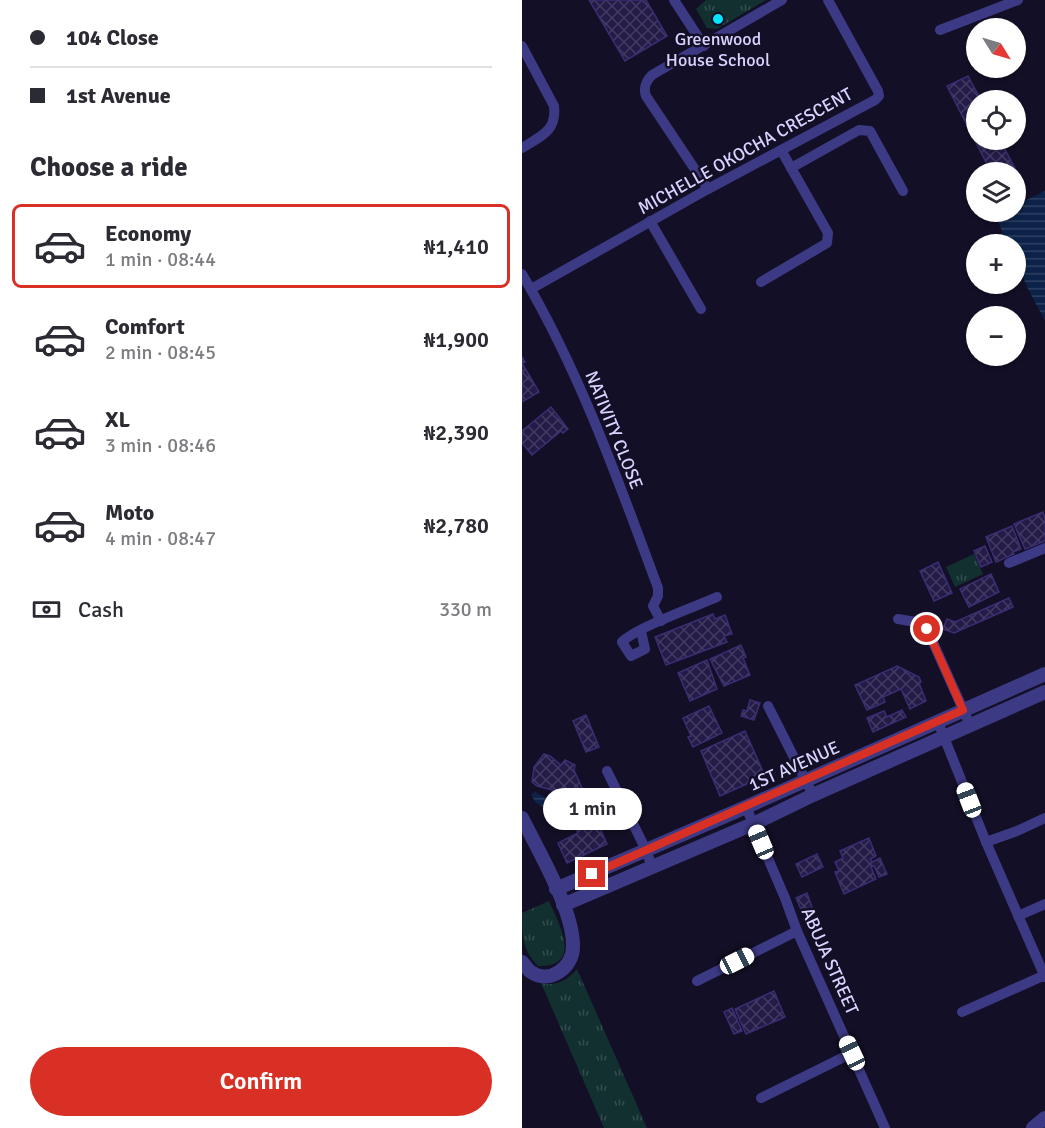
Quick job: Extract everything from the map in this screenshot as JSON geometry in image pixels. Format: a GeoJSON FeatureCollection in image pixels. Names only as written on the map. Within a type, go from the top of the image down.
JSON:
{"type":"FeatureCollection","features":[{"type":"Feature","properties":{"kind":"street"},"geometry":{"type":"LineString","coordinates":[[674,0],[704,46]]}},
{"type":"Feature","properties":{"kind":"street"},"geometry":{"type":"LineString","coordinates":[[708,189],[644,90],[652,75],[782,0]]}},
{"type":"Feature","properties":{"kind":"street","name":"MICHELLE OKOCHA CRESCENT"},"geometry":{"type":"LineString","coordinates":[[531,289],[879,96],[828,0]]}},
{"type":"Feature","properties":{"kind":"street"},"geometry":{"type":"LineString","coordinates":[[940,30],[1018,0]]}},
{"type":"Feature","properties":{"kind":"street"},"geometry":{"type":"LineString","coordinates":[[522,46],[554,106],[555,116],[552,126],[522,148]]}},
{"type":"Feature","properties":{"kind":"street"},"geometry":{"type":"LineString","coordinates":[[791,168],[859,130],[865,130],[870,132],[903,191]]}},
{"type":"Feature","properties":{"kind":"street"},"geometry":{"type":"LineString","coordinates":[[761,282],[829,240],[828,233],[781,150]]}},
{"type":"Feature","properties":{"kind":"street"},"geometry":{"type":"LineString","coordinates":[[650,221],[701,309]]}},
{"type":"Feature","properties":{"kind":"street","name":"NATIVITY CLOSE"},"geometry":{"type":"LineString","coordinates":[[522,274],[577,380],[605,443],[658,588],[658,596],[653,606],[660,621]]}},
{"type":"Feature","properties":{"kind":"street"},"geometry":{"type":"LineString","coordinates":[[1009,563],[1045,548]]}},
{"type":"Feature","properties":{"kind":"street"},"geometry":{"type":"LineString","coordinates":[[640,631],[717,597]]}},
{"type":"Feature","properties":{"kind":"street"},"geometry":{"type":"LineString","coordinates":[[898,619],[915,622],[927,629],[970,725]]}},
{"type":"Feature","properties":{"kind":"street","name":"1ST AVENUE"},"geometry":{"type":"LineString","coordinates":[[556,889],[1045,674]]}},
{"type":"Feature","properties":{"kind":"street","name":"1ST AVENUE"},"geometry":{"type":"LineString","coordinates":[[563,905],[753,824],[1045,692]]}},
{"type":"Feature","properties":{"kind":"street"},"geometry":{"type":"LineString","coordinates":[[768,706],[813,795]]}},
{"type":"Feature","properties":{"kind":"street"},"geometry":{"type":"LineString","coordinates":[[938,722],[986,842],[1045,976],[962,1012]]}},
{"type":"Feature","properties":{"kind":"street"},"geometry":{"type":"LineString","coordinates":[[606,771],[646,850],[652,867]]}},
{"type":"Feature","properties":{"kind":"street","name":"ABUJA STREET"},"geometry":{"type":"LineString","coordinates":[[746,807],[797,931],[885,1128]]}},
{"type":"Feature","properties":{"kind":"street"},"geometry":{"type":"LineString","coordinates":[[522,818],[563,905],[573,947],[570,962],[559,973],[544,977],[531,972],[522,962]]}},
{"type":"Feature","properties":{"kind":"street"},"geometry":{"type":"LineString","coordinates":[[986,842],[1045,818]]}},
{"type":"Feature","properties":{"kind":"street"},"geometry":{"type":"LineString","coordinates":[[1018,916],[1045,904]]}},
{"type":"Feature","properties":{"kind":"street"},"geometry":{"type":"LineString","coordinates":[[697,981],[797,931]]}},
{"type":"Feature","properties":{"kind":"street"},"geometry":{"type":"LineString","coordinates":[[761,1098],[852,1053]]}},
{"type":"Feature","properties":{"kind":"street"},"geometry":{"type":"LineString","coordinates":[[1033,1128],[1045,1118]]}},
{"type":"Feature","properties":{"kind":"green space","name":"Greenwood House School"},"geometry":{"type":"Polygon","coordinates":[[[706,0],[766,0],[717,29],[707,28],[696,9],[706,0]]]}},
{"type":"Feature","properties":{"kind":"green space"},"geometry":{"type":"Polygon","coordinates":[[[974,554],[983,574],[955,587],[946,567],[974,554]]]}},
{"type":"Feature","properties":{"kind":"green space"},"geometry":{"type":"Polygon","coordinates":[[[549,901],[562,932],[564,952],[561,960],[538,966],[524,942],[522,913],[549,901]]]}},
{"type":"Feature","properties":{"kind":"green space"},"geometry":{"type":"Polygon","coordinates":[[[577,969],[647,1128],[604,1128],[541,983],[561,982],[577,969]]]}},
{"type":"Feature","properties":{"kind":"water"},"geometry":{"type":"Polygon","coordinates":[[[1045,191],[1045,320],[1026,284],[1026,234],[1004,234],[998,222],[1026,222],[1026,200],[1045,191]]]}},
{"type":"Feature","properties":{"kind":"water"},"geometry":{"type":"Polygon","coordinates":[[[535,792],[550,801],[558,815],[552,819],[545,808],[535,802],[531,794],[535,792]]]}},
{"type":"Feature","properties":{"kind":"building"},"geometry":{"type":"Polygon","coordinates":[[[589,0],[646,0],[667,36],[625,61],[589,0]]]}},
{"type":"Feature","properties":{"kind":"building"},"geometry":{"type":"Polygon","coordinates":[[[966,77],[969,78],[976,90],[966,90],[966,123],[947,86],[966,77]]]}},
{"type":"Feature","properties":{"kind":"building"},"geometry":{"type":"Polygon","coordinates":[[[980,150],[1005,150],[1012,162],[986,162],[980,150]]]}},
{"type":"Feature","properties":{"kind":"building"},"geometry":{"type":"Polygon","coordinates":[[[522,363],[539,392],[522,402],[522,363]]]}},
{"type":"Feature","properties":{"kind":"building"},"geometry":{"type":"Polygon","coordinates":[[[551,407],[568,429],[563,433],[561,431],[532,455],[522,443],[522,431],[551,407]]]}},
{"type":"Feature","properties":{"kind":"building"},"geometry":{"type":"Polygon","coordinates":[[[1043,512],[1045,541],[1025,549],[1014,524],[1043,512]]]}},
{"type":"Feature","properties":{"kind":"building"},"geometry":{"type":"Polygon","coordinates":[[[1012,526],[1021,549],[996,562],[986,537],[1012,526]]]}},
{"type":"Feature","properties":{"kind":"building"},"geometry":{"type":"Polygon","coordinates":[[[985,546],[992,562],[981,567],[974,551],[985,546]]]}},
{"type":"Feature","properties":{"kind":"building"},"geometry":{"type":"Polygon","coordinates":[[[938,562],[952,593],[934,601],[920,571],[938,562]]]}},
{"type":"Feature","properties":{"kind":"building"},"geometry":{"type":"Polygon","coordinates":[[[991,574],[999,592],[969,607],[960,589],[991,574]]]}},
{"type":"Feature","properties":{"kind":"building"},"geometry":{"type":"Polygon","coordinates":[[[1009,598],[1013,607],[954,633],[943,629],[947,619],[955,622],[1009,598]]]}},
{"type":"Feature","properties":{"kind":"building"},"geometry":{"type":"Polygon","coordinates":[[[713,614],[715,619],[725,615],[732,634],[724,636],[727,642],[666,665],[655,637],[713,614]]]}},
{"type":"Feature","properties":{"kind":"building"},"geometry":{"type":"Polygon","coordinates":[[[741,645],[746,657],[743,658],[750,675],[724,686],[710,659],[741,645]]]}},
{"type":"Feature","properties":{"kind":"building"},"geometry":{"type":"Polygon","coordinates":[[[707,660],[717,689],[690,701],[678,673],[707,660]]]}},
{"type":"Feature","properties":{"kind":"building"},"geometry":{"type":"Polygon","coordinates":[[[897,666],[919,677],[926,701],[910,709],[901,689],[883,697],[885,702],[867,710],[855,685],[897,666]]]}},
{"type":"Feature","properties":{"kind":"building"},"geometry":{"type":"Polygon","coordinates":[[[750,700],[760,703],[754,720],[741,716],[743,710],[747,711],[750,700]]]}},
{"type":"Feature","properties":{"kind":"building"},"geometry":{"type":"Polygon","coordinates":[[[709,706],[722,733],[693,747],[683,718],[709,706]]]}},
{"type":"Feature","properties":{"kind":"building"},"geometry":{"type":"Polygon","coordinates":[[[902,710],[906,717],[873,732],[867,718],[884,711],[887,717],[902,710]]]}},
{"type":"Feature","properties":{"kind":"building"},"geometry":{"type":"Polygon","coordinates":[[[586,715],[599,747],[586,752],[573,721],[586,715]]]}},
{"type":"Feature","properties":{"kind":"building"},"geometry":{"type":"Polygon","coordinates":[[[745,731],[765,776],[720,796],[701,751],[745,731]]]}},
{"type":"Feature","properties":{"kind":"building"},"geometry":{"type":"Polygon","coordinates":[[[544,754],[561,765],[565,760],[575,765],[574,770],[607,844],[567,863],[558,843],[578,833],[560,792],[537,786],[532,782],[534,767],[544,754]]]}},
{"type":"Feature","properties":{"kind":"building"},"geometry":{"type":"Polygon","coordinates":[[[869,838],[876,856],[870,859],[872,862],[880,858],[887,874],[879,877],[874,866],[871,867],[876,879],[844,894],[835,872],[839,871],[835,862],[843,858],[840,851],[869,838]]]}},
{"type":"Feature","properties":{"kind":"building"},"geometry":{"type":"Polygon","coordinates":[[[817,854],[823,867],[802,877],[796,864],[817,854]]]}},
{"type":"Feature","properties":{"kind":"building"},"geometry":{"type":"Polygon","coordinates":[[[807,893],[813,910],[803,914],[796,898],[807,893]]]}},
{"type":"Feature","properties":{"kind":"building"},"geometry":{"type":"Polygon","coordinates":[[[774,991],[785,1017],[746,1034],[735,1009],[774,991]]]}},
{"type":"Feature","properties":{"kind":"building"},"geometry":{"type":"Polygon","coordinates":[[[732,1008],[742,1031],[734,1034],[724,1012],[732,1008]]]}},
{"type":"Feature","properties":{"kind":"place","name":"Greenwood House School"},"geometry":{"type":"Point","coordinates":[718,19]}},
{"type":"Feature","properties":{"kind":"route"},"geometry":{"type":"LineString","coordinates":[[592,874],[963,710],[927,629]]}}]}
